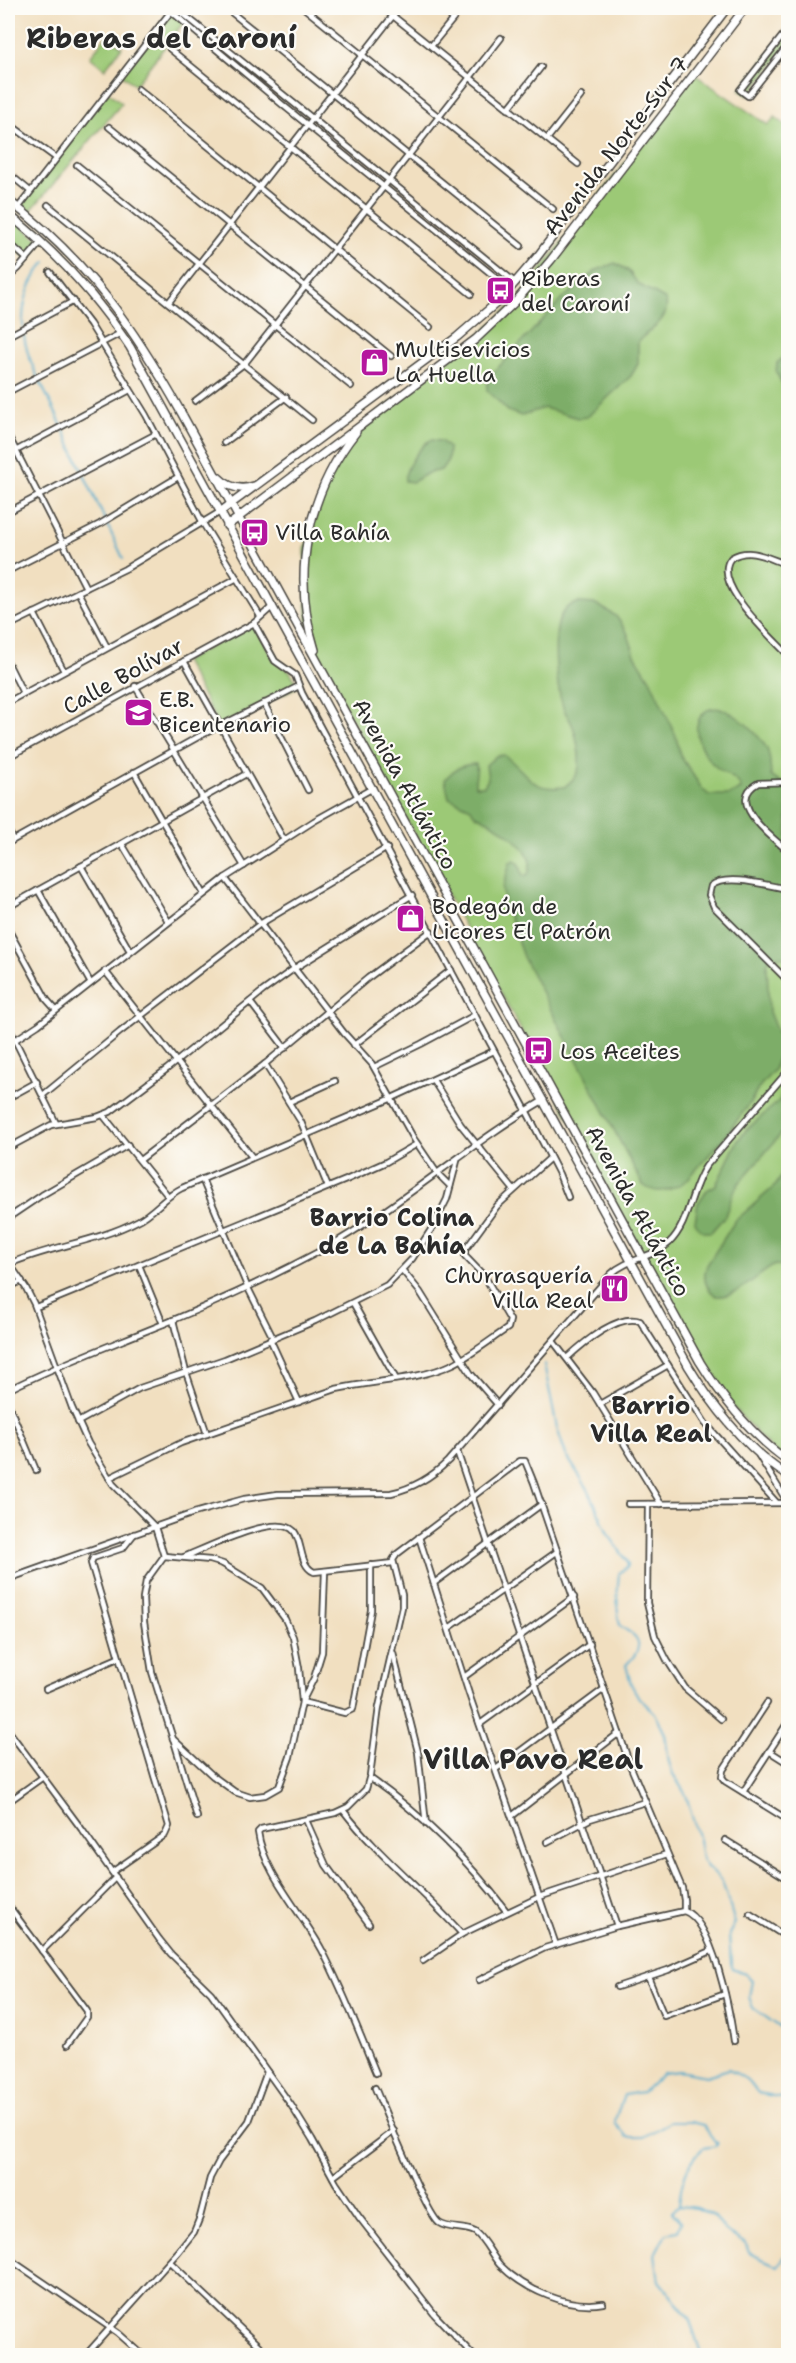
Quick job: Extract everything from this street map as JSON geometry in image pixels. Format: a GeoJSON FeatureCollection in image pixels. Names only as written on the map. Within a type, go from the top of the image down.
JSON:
{"type":"FeatureCollection","features":[{"type":"Feature","properties":{"kind":"main road","name":"Avenida Norte-Sur 7"},"geometry":{"type":"LineString","coordinates":[[220,512],[482,317],[516,283],[727,8]]}},
{"type":"Feature","properties":{"kind":"main road","name":"Avenida Norte-Sur 7"},"geometry":{"type":"LineString","coordinates":[[228,526],[465,348],[517,300],[551,260],[746,8]]}},
{"type":"Feature","properties":{"kind":"main road","name":"Avenida Atlántico"},"geometry":{"type":"LineString","coordinates":[[8,200],[68,253],[121,313],[155,367],[700,1362],[723,1398],[757,1436],[789,1461]]}},
{"type":"Feature","properties":{"kind":"main road"},"geometry":{"type":"LineString","coordinates":[[8,214],[40,242],[83,286],[121,333],[154,386],[220,512]]}},
{"type":"Feature","properties":{"kind":"main road"},"geometry":{"type":"LineString","coordinates":[[322,670],[310,637],[305,604],[305,549],[314,512],[325,482],[340,455],[364,422]]}},
{"type":"Feature","properties":{"kind":"main road"},"geometry":{"type":"LineString","coordinates":[[212,470],[231,486],[243,489],[257,486]]}},
{"type":"Feature","properties":{"kind":"main road","name":"Avenida Atlántico"},"geometry":{"type":"LineString","coordinates":[[220,512],[702,1389],[721,1415],[755,1451],[789,1476]]}},
{"type":"Feature","properties":{"kind":"street"},"geometry":{"type":"LineString","coordinates":[[174,8],[516,283]]}},
{"type":"Feature","properties":{"kind":"street"},"geometry":{"type":"LineString","coordinates":[[174,8],[307,124],[510,289]]}},
{"type":"Feature","properties":{"kind":"street"},"geometry":{"type":"LineString","coordinates":[[18,208],[174,8]]}},
{"type":"Feature","properties":{"kind":"street"},"geometry":{"type":"LineString","coordinates":[[226,8],[520,246]]}},
{"type":"Feature","properties":{"kind":"street"},"geometry":{"type":"LineString","coordinates":[[304,8],[553,209]]}},
{"type":"Feature","properties":{"kind":"street"},"geometry":{"type":"LineString","coordinates":[[383,8],[578,164]]}},
{"type":"Feature","properties":{"kind":"street"},"geometry":{"type":"LineString","coordinates":[[169,302],[399,8]]}},
{"type":"Feature","properties":{"kind":"street"},"geometry":{"type":"LineString","coordinates":[[431,46],[458,13]]}},
{"type":"Feature","properties":{"kind":"street"},"geometry":{"type":"LineString","coordinates":[[789,29],[740,90],[748,96],[789,45]]}},
{"type":"Feature","properties":{"kind":"street"},"geometry":{"type":"LineString","coordinates":[[195,401],[244,363],[276,326],[501,38]]}},
{"type":"Feature","properties":{"kind":"street"},"geometry":{"type":"LineString","coordinates":[[170,49],[471,294]]}},
{"type":"Feature","properties":{"kind":"street"},"geometry":{"type":"LineString","coordinates":[[508,108],[541,68]]}},
{"type":"Feature","properties":{"kind":"street"},"geometry":{"type":"LineString","coordinates":[[138,89],[430,327]]}},
{"type":"Feature","properties":{"kind":"street"},"geometry":{"type":"LineString","coordinates":[[547,140],[581,96]]}},
{"type":"Feature","properties":{"kind":"street"},"geometry":{"type":"LineString","coordinates":[[8,123],[56,158]]}},
{"type":"Feature","properties":{"kind":"street"},"geometry":{"type":"LineString","coordinates":[[108,127],[391,356]]}},
{"type":"Feature","properties":{"kind":"street"},"geometry":{"type":"LineString","coordinates":[[77,165],[351,386]]}},
{"type":"Feature","properties":{"kind":"street"},"geometry":{"type":"LineString","coordinates":[[8,173],[30,191]]}},
{"type":"Feature","properties":{"kind":"street"},"geometry":{"type":"LineString","coordinates":[[48,205],[312,420]]}},
{"type":"Feature","properties":{"kind":"street"},"geometry":{"type":"LineString","coordinates":[[8,242],[27,259]]}},
{"type":"Feature","properties":{"kind":"street"},"geometry":{"type":"LineString","coordinates":[[8,278],[40,242]]}},
{"type":"Feature","properties":{"kind":"street"},"geometry":{"type":"LineString","coordinates":[[50,272],[74,301],[102,344],[156,434],[203,523],[260,616]]}},
{"type":"Feature","properties":{"kind":"street"},"geometry":{"type":"LineString","coordinates":[[8,336],[74,301]]}},
{"type":"Feature","properties":{"kind":"street"},"geometry":{"type":"LineString","coordinates":[[8,392],[121,333]]}},
{"type":"Feature","properties":{"kind":"street"},"geometry":{"type":"LineString","coordinates":[[8,455],[130,390]]}},
{"type":"Feature","properties":{"kind":"street"},"geometry":{"type":"LineString","coordinates":[[224,443],[286,398]]}},
{"type":"Feature","properties":{"kind":"street"},"geometry":{"type":"LineString","coordinates":[[8,512],[156,434]]}},
{"type":"Feature","properties":{"kind":"street"},"geometry":{"type":"LineString","coordinates":[[8,435],[86,588]]}},
{"type":"Feature","properties":{"kind":"street"},"geometry":{"type":"LineString","coordinates":[[8,571],[100,524],[178,477]]}},
{"type":"Feature","properties":{"kind":"street"},"geometry":{"type":"LineString","coordinates":[[8,626],[125,569],[220,512]]}},
{"type":"Feature","properties":{"kind":"street"},"geometry":{"type":"LineString","coordinates":[[789,565],[747,552],[731,558],[726,571],[727,581],[735,596],[789,655]]}},
{"type":"Feature","properties":{"kind":"street"},"geometry":{"type":"LineString","coordinates":[[8,702],[237,578]]}},
{"type":"Feature","properties":{"kind":"street"},"geometry":{"type":"LineString","coordinates":[[78,592],[107,647]]}},
{"type":"Feature","properties":{"kind":"street"},"geometry":{"type":"LineString","coordinates":[[273,606],[254,623],[275,661],[292,672],[526,1110],[568,1197]]}},
{"type":"Feature","properties":{"kind":"street"},"geometry":{"type":"LineString","coordinates":[[34,613],[64,670]]}},
{"type":"Feature","properties":{"kind":"street","name":"Calle Bolívar"},"geometry":{"type":"LineString","coordinates":[[8,757],[254,623]]}},
{"type":"Feature","properties":{"kind":"street"},"geometry":{"type":"LineString","coordinates":[[184,661],[284,840]]}},
{"type":"Feature","properties":{"kind":"street"},"geometry":{"type":"LineString","coordinates":[[8,663],[23,693]]}},
{"type":"Feature","properties":{"kind":"street"},"geometry":{"type":"LineString","coordinates":[[135,686],[244,866]]}},
{"type":"Feature","properties":{"kind":"street"},"geometry":{"type":"LineString","coordinates":[[8,830],[10,842],[174,750],[299,686]]}},
{"type":"Feature","properties":{"kind":"street"},"geometry":{"type":"LineString","coordinates":[[264,703],[308,790]]}},
{"type":"Feature","properties":{"kind":"street"},"geometry":{"type":"LineString","coordinates":[[134,772],[204,894]]}},
{"type":"Feature","properties":{"kind":"street"},"geometry":{"type":"LineString","coordinates":[[8,907],[246,774]]}},
{"type":"Feature","properties":{"kind":"street"},"geometry":{"type":"LineString","coordinates":[[789,782],[758,783],[751,788],[747,801],[752,816],[789,850]]}},
{"type":"Feature","properties":{"kind":"street"},"geometry":{"type":"LineString","coordinates":[[15,1040],[225,878],[284,840],[373,788]]}},
{"type":"Feature","properties":{"kind":"street"},"geometry":{"type":"LineString","coordinates":[[122,844],[168,921]]}},
{"type":"Feature","properties":{"kind":"street"},"geometry":{"type":"LineString","coordinates":[[43,1095],[260,924],[387,848]]}},
{"type":"Feature","properties":{"kind":"street"},"geometry":{"type":"LineString","coordinates":[[81,866],[130,951]]}},
{"type":"Feature","properties":{"kind":"street"},"geometry":{"type":"LineString","coordinates":[[225,878],[354,1045],[374,1067],[417,1144],[437,1173],[450,1186]]}},
{"type":"Feature","properties":{"kind":"street"},"geometry":{"type":"LineString","coordinates":[[789,889],[748,882],[723,881],[711,886],[709,896],[714,907],[789,981]]}},
{"type":"Feature","properties":{"kind":"street"},"geometry":{"type":"LineString","coordinates":[[38,890],[90,982]]}},
{"type":"Feature","properties":{"kind":"street"},"geometry":{"type":"LineString","coordinates":[[8,1148],[56,1123],[104,1115],[295,968],[412,895]]}},
{"type":"Feature","properties":{"kind":"street"},"geometry":{"type":"LineString","coordinates":[[8,929],[47,1000],[56,1010]]}},
{"type":"Feature","properties":{"kind":"street"},"geometry":{"type":"LineString","coordinates":[[140,1160],[265,1064],[430,931]]}},
{"type":"Feature","properties":{"kind":"street"},"geometry":{"type":"LineString","coordinates":[[354,1045],[451,970]]}},
{"type":"Feature","properties":{"kind":"street"},"geometry":{"type":"LineString","coordinates":[[105,971],[252,1157]]}},
{"type":"Feature","properties":{"kind":"street"},"geometry":{"type":"LineString","coordinates":[[250,1002],[285,1047]]}},
{"type":"Feature","properties":{"kind":"street"},"geometry":{"type":"LineString","coordinates":[[374,1067],[476,1015]]}},
{"type":"Feature","properties":{"kind":"street"},"geometry":{"type":"LineString","coordinates":[[8,1026],[56,1123]]}},
{"type":"Feature","properties":{"kind":"street"},"geometry":{"type":"LineString","coordinates":[[164,1556],[155,1527],[128,1502],[109,1478],[78,1422],[36,1307],[22,1281],[8,1263],[124,1227],[145,1217],[168,1196],[202,1179],[390,1099],[494,1051]]}},
{"type":"Feature","properties":{"kind":"street"},"geometry":{"type":"LineString","coordinates":[[265,1064],[307,1133],[328,1187]]}},
{"type":"Feature","properties":{"kind":"street"},"geometry":{"type":"LineString","coordinates":[[8,1579],[202,1510],[258,1496],[288,1493],[373,1494],[399,1491],[429,1478],[498,1406],[611,1274],[631,1260],[662,1248],[675,1236],[702,1172],[789,1071]]}},
{"type":"Feature","properties":{"kind":"street"},"geometry":{"type":"LineString","coordinates":[[432,1080],[457,1118],[513,1189]]}},
{"type":"Feature","properties":{"kind":"street"},"geometry":{"type":"LineString","coordinates":[[289,1102],[335,1081]]}},
{"type":"Feature","properties":{"kind":"street"},"geometry":{"type":"LineString","coordinates":[[8,1098],[37,1082]]}},
{"type":"Feature","properties":{"kind":"street"},"geometry":{"type":"LineString","coordinates":[[8,1390],[57,1367],[173,1320],[338,1240],[457,1160],[526,1110],[544,1100]]}},
{"type":"Feature","properties":{"kind":"street"},"geometry":{"type":"LineString","coordinates":[[104,1115],[168,1196]]}},
{"type":"Feature","properties":{"kind":"street"},"geometry":{"type":"LineString","coordinates":[[36,1307],[375,1167],[417,1144]]}},
{"type":"Feature","properties":{"kind":"street"},"geometry":{"type":"LineString","coordinates":[[8,1218],[42,1195],[128,1145]]}},
{"type":"Feature","properties":{"kind":"street"},"geometry":{"type":"LineString","coordinates":[[109,1478],[164,1450],[299,1402],[361,1383],[396,1379],[438,1369],[462,1359],[510,1326],[510,1320],[492,1287],[464,1253],[497,1206],[513,1189],[550,1158]]}},
{"type":"Feature","properties":{"kind":"street"},"geometry":{"type":"LineString","coordinates":[[78,1422],[140,1388],[210,1365],[387,1285],[403,1271],[434,1225],[447,1199],[457,1160]]}},
{"type":"Feature","properties":{"kind":"street"},"geometry":{"type":"LineString","coordinates":[[202,1179],[299,1402]]}},
{"type":"Feature","properties":{"kind":"street"},"geometry":{"type":"LineString","coordinates":[[140,1265],[163,1324]]}},
{"type":"Feature","properties":{"kind":"street"},"geometry":{"type":"LineString","coordinates":[[403,1271],[420,1292],[471,1374],[498,1406]]}},
{"type":"Feature","properties":{"kind":"street"},"geometry":{"type":"LineString","coordinates":[[8,1287],[22,1281]]}},
{"type":"Feature","properties":{"kind":"street"},"geometry":{"type":"LineString","coordinates":[[353,1302],[396,1379]]}},
{"type":"Feature","properties":{"kind":"street"},"geometry":{"type":"LineString","coordinates":[[173,1320],[186,1372],[207,1434]]}},
{"type":"Feature","properties":{"kind":"street"},"geometry":{"type":"LineString","coordinates":[[567,1358],[599,1333],[636,1320],[643,1324],[697,1411],[716,1436],[776,1502]]}},
{"type":"Feature","properties":{"kind":"street"},"geometry":{"type":"LineString","coordinates":[[553,1341],[600,1404],[661,1504]]}},
{"type":"Feature","properties":{"kind":"street"},"geometry":{"type":"LineString","coordinates":[[600,1404],[668,1365]]}},
{"type":"Feature","properties":{"kind":"street"},"geometry":{"type":"LineString","coordinates":[[8,1403],[36,1470]]}},
{"type":"Feature","properties":{"kind":"street"},"geometry":{"type":"LineString","coordinates":[[457,1451],[617,1926]]}},
{"type":"Feature","properties":{"kind":"street"},"geometry":{"type":"LineString","coordinates":[[755,1451],[788,1503]]}},
{"type":"Feature","properties":{"kind":"street"},"geometry":{"type":"LineString","coordinates":[[376,2073],[321,1947],[277,1878],[260,1842],[259,1830],[342,1810],[363,1793],[370,1778],[379,1707],[393,1650],[402,1596],[393,1563],[397,1554],[517,1462],[523,1460],[527,1464],[542,1504],[619,1733],[684,1894],[684,1911]]}},
{"type":"Feature","properties":{"kind":"street"},"geometry":{"type":"LineString","coordinates":[[628,1504],[788,1503]]}},
{"type":"Feature","properties":{"kind":"street"},"geometry":{"type":"LineString","coordinates":[[434,1583],[542,1504]]}},
{"type":"Feature","properties":{"kind":"street"},"geometry":{"type":"LineString","coordinates":[[648,1504],[647,1603],[655,1636],[667,1660],[686,1688],[720,1719]]}},
{"type":"Feature","properties":{"kind":"street"},"geometry":{"type":"LineString","coordinates":[[182,1558],[227,1539],[273,1525],[285,1526],[294,1532],[310,1571],[393,1563]]}},
{"type":"Feature","properties":{"kind":"street"},"geometry":{"type":"LineString","coordinates":[[42,1951],[114,1875],[165,1835],[169,1826],[118,1658],[92,1560],[123,1548],[135,1534]]}},
{"type":"Feature","properties":{"kind":"street"},"geometry":{"type":"LineString","coordinates":[[419,1537],[464,1677],[556,1945]]}},
{"type":"Feature","properties":{"kind":"street"},"geometry":{"type":"LineString","coordinates":[[449,1628],[558,1551]]}},
{"type":"Feature","properties":{"kind":"street"},"geometry":{"type":"LineString","coordinates":[[164,1556],[210,1560],[223,1564],[262,1588],[273,1600],[293,1637],[302,1702]]}},
{"type":"Feature","properties":{"kind":"street"},"geometry":{"type":"LineString","coordinates":[[164,1556],[146,1581],[143,1598],[144,1623],[153,1672],[197,1816]]}},
{"type":"Feature","properties":{"kind":"street"},"geometry":{"type":"LineString","coordinates":[[302,1702],[345,1713],[353,1708],[371,1610],[371,1565]]}},
{"type":"Feature","properties":{"kind":"street"},"geometry":{"type":"LineString","coordinates":[[173,1738],[213,1776],[235,1792],[250,1797],[265,1795],[279,1787],[290,1757],[302,1702],[314,1678],[322,1652],[325,1571]]}},
{"type":"Feature","properties":{"kind":"street"},"geometry":{"type":"LineString","coordinates":[[464,1677],[574,1597]]}},
{"type":"Feature","properties":{"kind":"street"},"geometry":{"type":"LineString","coordinates":[[480,1724],[590,1644]]}},
{"type":"Feature","properties":{"kind":"street"},"geometry":{"type":"LineString","coordinates":[[393,1650],[418,1752],[426,1824]]}},
{"type":"Feature","properties":{"kind":"street"},"geometry":{"type":"LineString","coordinates":[[46,1689],[118,1658]]}},
{"type":"Feature","properties":{"kind":"street"},"geometry":{"type":"LineString","coordinates":[[496,1769],[604,1689]]}},
{"type":"Feature","properties":{"kind":"street"},"geometry":{"type":"LineString","coordinates":[[767,1703],[723,1770],[722,1777],[789,1820]]}},
{"type":"Feature","properties":{"kind":"street"},"geometry":{"type":"LineString","coordinates":[[743,1792],[789,1722]]}},
{"type":"Feature","properties":{"kind":"street"},"geometry":{"type":"LineString","coordinates":[[8,1730],[171,1954],[211,1993],[312,2139],[359,2217],[435,2315],[474,2355]]}},
{"type":"Feature","properties":{"kind":"street"},"geometry":{"type":"LineString","coordinates":[[512,1815],[619,1733]]}},
{"type":"Feature","properties":{"kind":"street"},"geometry":{"type":"LineString","coordinates":[[769,1752],[789,1763]]}},
{"type":"Feature","properties":{"kind":"street"},"geometry":{"type":"LineString","coordinates":[[8,1802],[43,1777]]}},
{"type":"Feature","properties":{"kind":"street"},"geometry":{"type":"LineString","coordinates":[[370,1778],[426,1824],[477,1874],[507,1912]]}},
{"type":"Feature","properties":{"kind":"street"},"geometry":{"type":"LineString","coordinates":[[548,1842],[582,1822],[645,1802]]}},
{"type":"Feature","properties":{"kind":"street"},"geometry":{"type":"LineString","coordinates":[[342,1810],[462,1934]]}},
{"type":"Feature","properties":{"kind":"street"},"geometry":{"type":"LineString","coordinates":[[306,1820],[323,1859],[369,1924]]}},
{"type":"Feature","properties":{"kind":"street"},"geometry":{"type":"LineString","coordinates":[[724,1840],[789,1879]]}},
{"type":"Feature","properties":{"kind":"street"},"geometry":{"type":"LineString","coordinates":[[423,1961],[462,1934],[539,1897],[667,1854]]}},
{"type":"Feature","properties":{"kind":"street"},"geometry":{"type":"LineString","coordinates":[[8,1905],[87,2011],[87,2017],[67,2045]]}},
{"type":"Feature","properties":{"kind":"street"},"geometry":{"type":"LineString","coordinates":[[479,1980],[531,1954],[556,1945],[617,1926],[684,1911],[690,1913],[699,1922],[711,1951],[725,1994],[734,2041]]}},
{"type":"Feature","properties":{"kind":"street"},"geometry":{"type":"LineString","coordinates":[[750,1914],[789,1938]]}},
{"type":"Feature","properties":{"kind":"street"},"geometry":{"type":"LineString","coordinates":[[617,1987],[711,1951]]}},
{"type":"Feature","properties":{"kind":"street"},"geometry":{"type":"LineString","coordinates":[[648,1977],[664,2016],[725,1994]]}},
{"type":"Feature","properties":{"kind":"street"},"geometry":{"type":"LineString","coordinates":[[85,2355],[170,2262],[194,2232],[213,2170],[249,2121],[267,2072]]}},
{"type":"Feature","properties":{"kind":"street"},"geometry":{"type":"LineString","coordinates":[[375,2088],[437,2221],[449,2227],[475,2232],[499,2264],[534,2288],[567,2301],[587,2304],[603,2303]]}},
{"type":"Feature","properties":{"kind":"street"},"geometry":{"type":"LineString","coordinates":[[333,2177],[394,2131]]}},
{"type":"Feature","properties":{"kind":"street"},"geometry":{"type":"LineString","coordinates":[[8,2258],[109,2327],[144,2355]]}},
{"type":"Feature","properties":{"kind":"street"},"geometry":{"type":"LineString","coordinates":[[170,2262],[260,2347]]}},
{"type":"Feature","properties":{"kind":"green space"},"geometry":{"type":"Polygon","coordinates":[[[171,11],[184,22],[135,85],[121,74],[171,11]]]}},
{"type":"Feature","properties":{"kind":"green space"},"geometry":{"type":"Polygon","coordinates":[[[788,29],[788,45],[748,96],[740,90],[788,29]]]}},
{"type":"Feature","properties":{"kind":"green space"},"geometry":{"type":"Polygon","coordinates":[[[107,35],[122,47],[105,69],[90,57],[107,35]]]}},
{"type":"Feature","properties":{"kind":"green space"},"geometry":{"type":"Polygon","coordinates":[[[694,74],[768,125],[775,117],[788,127],[788,1461],[770,1448],[716,1388],[314,650],[307,621],[305,549],[331,469],[364,422],[465,348],[517,300],[694,74]]]}},
{"type":"Feature","properties":{"kind":"green space"},"geometry":{"type":"Polygon","coordinates":[[[107,91],[122,103],[27,215],[18,208],[107,91]]]}},
{"type":"Feature","properties":{"kind":"green space"},"geometry":{"type":"Polygon","coordinates":[[[8,214],[41,242],[27,259],[8,242],[8,214]]]}},
{"type":"Feature","properties":{"kind":"green space"},"geometry":{"type":"Polygon","coordinates":[[[615,263],[629,271],[638,284],[666,300],[662,319],[638,342],[638,364],[631,376],[587,417],[578,418],[544,408],[521,416],[508,411],[487,390],[487,384],[495,371],[560,301],[597,270],[615,263]]]}},
{"type":"Feature","properties":{"kind":"green space"},"geometry":{"type":"Polygon","coordinates":[[[788,357],[788,395],[776,372],[777,363],[788,357]]]}},
{"type":"Feature","properties":{"kind":"green space"},"geometry":{"type":"Polygon","coordinates":[[[431,440],[441,441],[449,448],[448,460],[441,470],[428,473],[413,482],[405,481],[405,476],[414,458],[431,440]]]}},
{"type":"Feature","properties":{"kind":"green space"},"geometry":{"type":"Polygon","coordinates":[[[579,603],[596,604],[616,616],[627,632],[635,655],[650,679],[676,736],[680,755],[702,789],[709,795],[729,795],[741,789],[737,781],[710,761],[698,738],[699,719],[706,711],[715,708],[736,716],[755,733],[767,749],[771,776],[788,788],[788,957],[770,956],[767,965],[769,1012],[781,1047],[774,1070],[723,1139],[687,1180],[677,1187],[660,1191],[643,1185],[523,957],[504,902],[503,888],[510,862],[515,860],[519,863],[523,876],[527,876],[530,866],[528,856],[522,847],[503,830],[474,814],[471,808],[449,798],[445,780],[458,768],[476,764],[475,786],[484,786],[488,779],[486,765],[496,756],[504,755],[536,784],[543,786],[564,787],[578,772],[576,738],[560,697],[555,645],[563,612],[566,608],[579,603]]]}},
{"type":"Feature","properties":{"kind":"green space"},"geometry":{"type":"Polygon","coordinates":[[[254,623],[275,661],[289,670],[299,686],[219,726],[184,661],[254,623]]]}},
{"type":"Feature","properties":{"kind":"green space"},"geometry":{"type":"Polygon","coordinates":[[[788,1086],[788,1126],[740,1182],[734,1191],[725,1216],[711,1232],[702,1230],[695,1222],[698,1203],[707,1190],[716,1185],[737,1142],[746,1130],[778,1102],[788,1086]]]}},
{"type":"Feature","properties":{"kind":"green space"},"geometry":{"type":"Polygon","coordinates":[[[788,1151],[788,1278],[782,1266],[775,1265],[740,1290],[724,1296],[716,1296],[709,1290],[706,1282],[707,1265],[735,1221],[776,1185],[781,1177],[788,1151]]]}},
{"type":"Feature","properties":{"kind":"waterway"},"geometry":{"type":"LineString","coordinates":[[46,262],[31,283],[26,299],[23,325],[27,350],[36,374],[123,558]]}},
{"type":"Feature","properties":{"kind":"waterway"},"geometry":{"type":"LineString","coordinates":[[544,1364],[557,1428],[566,1455],[588,1489],[608,1534],[627,1561],[628,1566],[619,1573],[617,1599],[619,1618],[620,1625],[635,1636],[638,1646],[636,1653],[626,1665],[631,1684],[639,1698],[655,1713],[665,1734],[669,1762],[673,1774],[686,1795],[702,1859],[722,1881],[735,1923],[729,1934],[731,1964],[733,1969],[745,1974],[752,1981],[749,1997],[753,2008],[788,2033]]}},
{"type":"Feature","properties":{"kind":"waterway"},"geometry":{"type":"LineString","coordinates":[[679,2206],[681,2189],[688,2167],[703,2148],[717,2144],[703,2125],[691,2122],[670,2122],[643,2137],[627,2137],[615,2123],[624,2095],[643,2092],[663,2073],[679,2071],[706,2076],[729,2069],[749,2081],[758,2093],[788,2099]]}},
{"type":"Feature","properties":{"kind":"waterway"},"geometry":{"type":"LineString","coordinates":[[702,2356],[689,2318],[659,2281],[655,2254],[666,2233],[678,2231],[681,2222],[672,2212],[679,2206],[697,2208],[714,2216],[725,2231],[746,2244],[749,2253],[778,2266],[788,2251]]}},
{"type":"Feature","properties":{"kind":"place","name":"Riberas del Caroní"},"geometry":{"type":"Point","coordinates":[500,291]}},
{"type":"Feature","properties":{"kind":"place","name":"Multisevicios La Huella"},"geometry":{"type":"Point","coordinates":[374,362]}},
{"type":"Feature","properties":{"kind":"place","name":"Villa Bahía"},"geometry":{"type":"Point","coordinates":[254,532]}},
{"type":"Feature","properties":{"kind":"place","name":"E.B. Bicentenario"},"geometry":{"type":"Point","coordinates":[138,712]}},
{"type":"Feature","properties":{"kind":"place","name":"Bodegón de Licores El Patrón"},"geometry":{"type":"Point","coordinates":[411,919]}},
{"type":"Feature","properties":{"kind":"place","name":"Los Aceites"},"geometry":{"type":"Point","coordinates":[539,1051]}},
{"type":"Feature","properties":{"kind":"place","name":"Churrasquería Villa Real"},"geometry":{"type":"Point","coordinates":[614,1288]}},
{"type":"Feature","properties":{"kind":"district","name":"Riberas del Caroní"},"geometry":{"type":"Point","coordinates":[161,38]}},
{"type":"Feature","properties":{"kind":"district","name":"Barrio Colina de La Bahía"},"geometry":{"type":"Point","coordinates":[392,1232]}},
{"type":"Feature","properties":{"kind":"district","name":"Barrio Villa Real"},"geometry":{"type":"Point","coordinates":[651,1420]}},
{"type":"Feature","properties":{"kind":"district","name":"Villa Pavo Real"},"geometry":{"type":"Point","coordinates":[533,1759]}}]}
